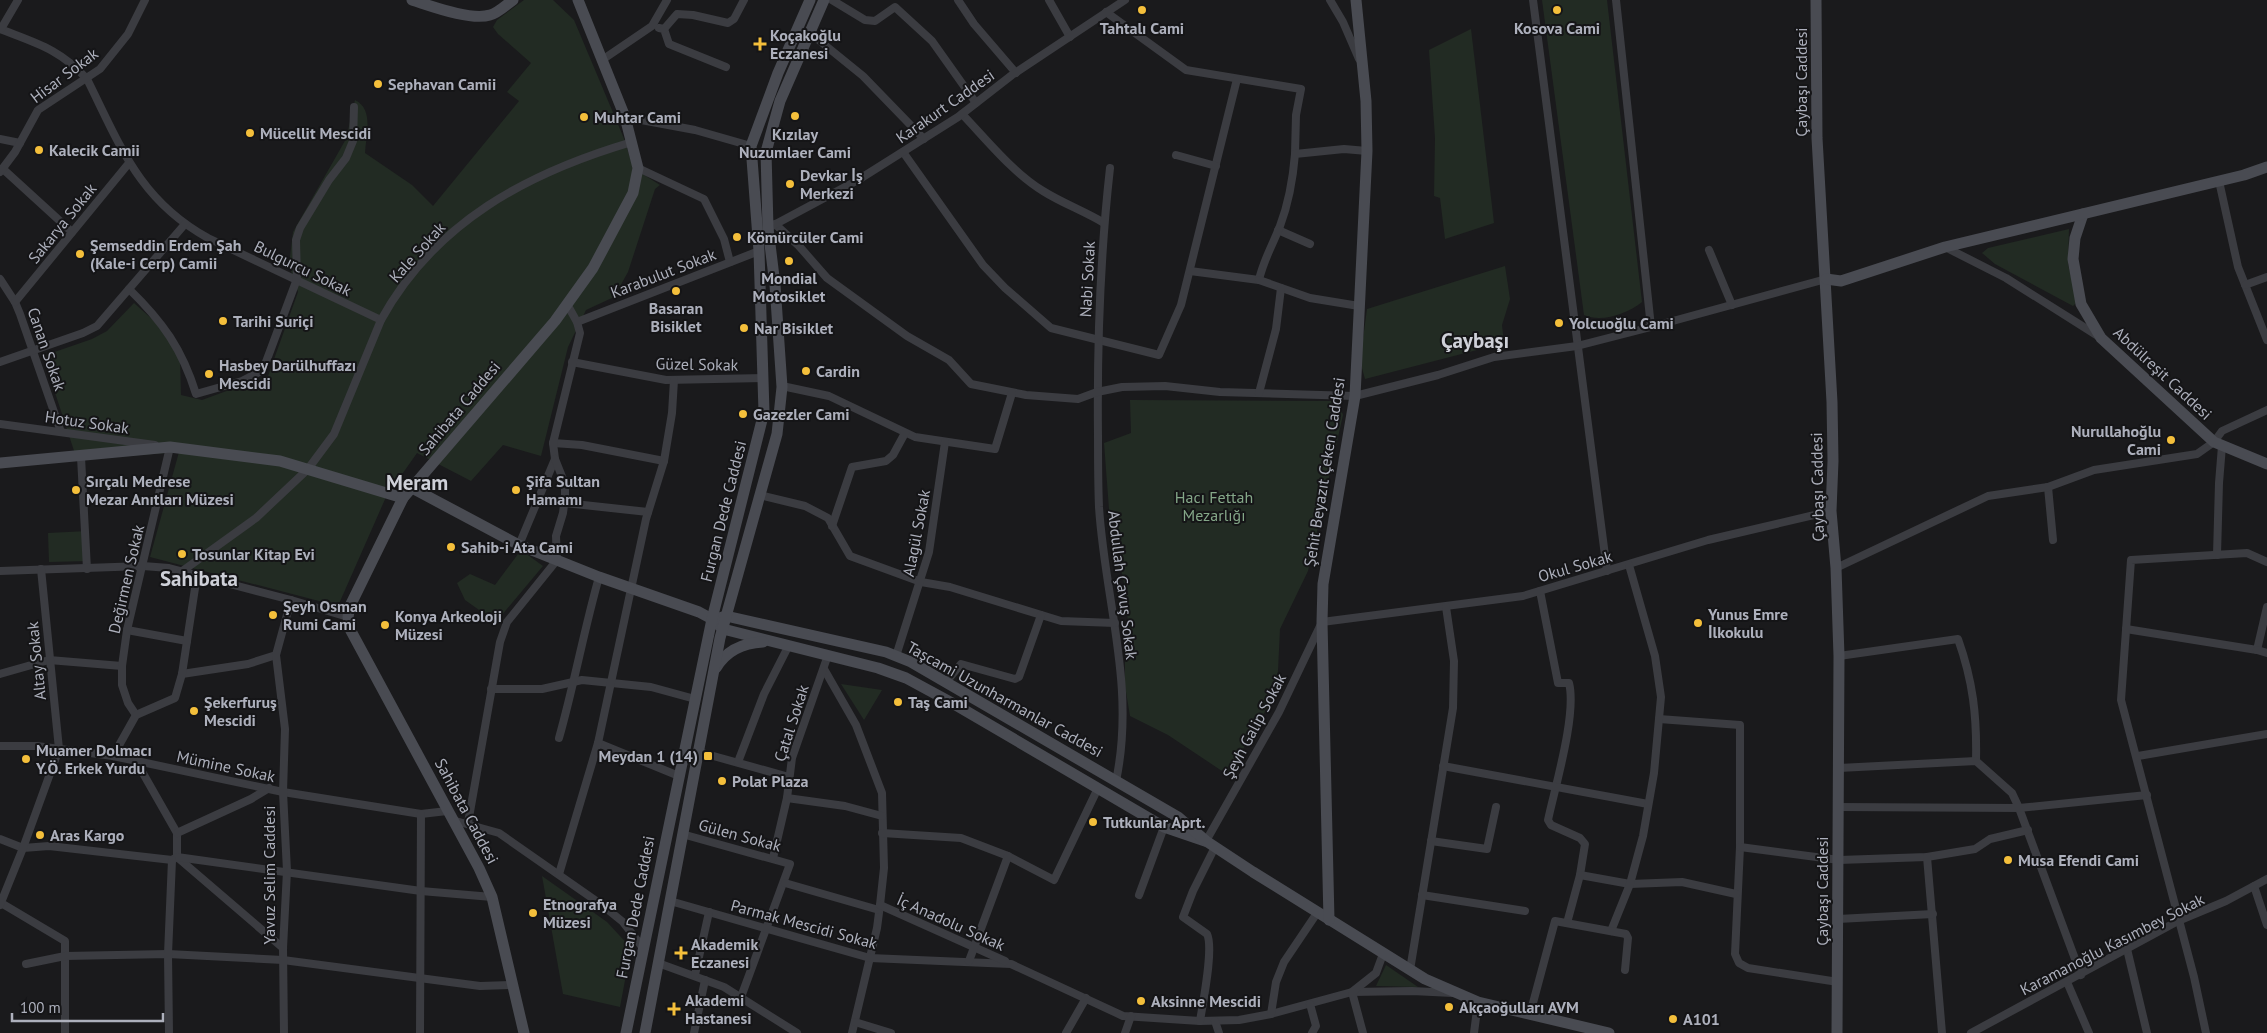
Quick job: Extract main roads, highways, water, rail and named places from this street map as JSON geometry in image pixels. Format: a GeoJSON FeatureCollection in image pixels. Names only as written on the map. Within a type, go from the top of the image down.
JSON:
{"type":"FeatureCollection","features":[{"type":"Feature","properties":{"kind":"place","name":"Tahtalı Cami"},"geometry":{"type":"Point","coordinates":[1142,10]}},
{"type":"Feature","properties":{"kind":"place","name":"Kosova Cami"},"geometry":{"type":"Point","coordinates":[1557,10]}},
{"type":"Feature","properties":{"kind":"place","name":"Koçakoğlu Eczanesi"},"geometry":{"type":"Point","coordinates":[760,44]}},
{"type":"Feature","properties":{"kind":"place","name":"Sephavan Camii"},"geometry":{"type":"Point","coordinates":[378,84]}},
{"type":"Feature","properties":{"kind":"place","name":"Kızılay Nuzumlaer Cami"},"geometry":{"type":"Point","coordinates":[795,116]}},
{"type":"Feature","properties":{"kind":"place","name":"Muhtar Cami"},"geometry":{"type":"Point","coordinates":[584,117]}},
{"type":"Feature","properties":{"kind":"place","name":"Mücellit Mescidi"},"geometry":{"type":"Point","coordinates":[250,133]}},
{"type":"Feature","properties":{"kind":"place","name":"Kalecik Camii"},"geometry":{"type":"Point","coordinates":[39,150]}},
{"type":"Feature","properties":{"kind":"place","name":"Devkar İş Merkezi"},"geometry":{"type":"Point","coordinates":[790,184]}},
{"type":"Feature","properties":{"kind":"place","name":"Kömürcüler Cami"},"geometry":{"type":"Point","coordinates":[737,237]}},
{"type":"Feature","properties":{"kind":"place","name":"Şemseddin Erdem Şah (Kale-i Cerp) Camii"},"geometry":{"type":"Point","coordinates":[80,254]}},
{"type":"Feature","properties":{"kind":"place","name":"Mondial Motosiklet"},"geometry":{"type":"Point","coordinates":[789,261]}},
{"type":"Feature","properties":{"kind":"place","name":"Basaran Bisiklet"},"geometry":{"type":"Point","coordinates":[676,291]}},
{"type":"Feature","properties":{"kind":"place","name":"Tarihi Suriçi"},"geometry":{"type":"Point","coordinates":[223,321]}},
{"type":"Feature","properties":{"kind":"place","name":"Yolcuoğlu Cami"},"geometry":{"type":"Point","coordinates":[1559,323]}},
{"type":"Feature","properties":{"kind":"place","name":"Nar Bisiklet"},"geometry":{"type":"Point","coordinates":[744,328]}},
{"type":"Feature","properties":{"kind":"place","name":"Cardin"},"geometry":{"type":"Point","coordinates":[806,371]}},
{"type":"Feature","properties":{"kind":"place","name":"Hasbey Darülhuffazı Mescidi"},"geometry":{"type":"Point","coordinates":[209,374]}},
{"type":"Feature","properties":{"kind":"place","name":"Gazezler Cami"},"geometry":{"type":"Point","coordinates":[743,414]}},
{"type":"Feature","properties":{"kind":"place","name":"Nurullahoğlu Cami"},"geometry":{"type":"Point","coordinates":[2171,440]}},
{"type":"Feature","properties":{"kind":"place","name":"Sırçalı Medrese Mezar Anıtları Müzesi"},"geometry":{"type":"Point","coordinates":[76,490]}},
{"type":"Feature","properties":{"kind":"place","name":"Şifa Sultan Hamamı"},"geometry":{"type":"Point","coordinates":[516,490]}},
{"type":"Feature","properties":{"kind":"place","name":"Sahib-i Ata Cami"},"geometry":{"type":"Point","coordinates":[451,547]}},
{"type":"Feature","properties":{"kind":"place","name":"Tosunlar Kitap Evi"},"geometry":{"type":"Point","coordinates":[182,554]}},
{"type":"Feature","properties":{"kind":"place","name":"Şeyh Osman Rumi Cami"},"geometry":{"type":"Point","coordinates":[273,615]}},
{"type":"Feature","properties":{"kind":"place","name":"Yunus Emre İlkokulu"},"geometry":{"type":"Point","coordinates":[1698,623]}},
{"type":"Feature","properties":{"kind":"place","name":"Konya Arkeoloji Müzesi"},"geometry":{"type":"Point","coordinates":[385,625]}},
{"type":"Feature","properties":{"kind":"place","name":"Taş Cami"},"geometry":{"type":"Point","coordinates":[898,702]}},
{"type":"Feature","properties":{"kind":"place","name":"Şekerfuruş Mescidi"},"geometry":{"type":"Point","coordinates":[194,711]}},
{"type":"Feature","properties":{"kind":"place","name":"Meydan 1 (14)"},"geometry":{"type":"Point","coordinates":[708,756]}},
{"type":"Feature","properties":{"kind":"place","name":"Muamer Dolmacı Y.Ö. Erkek Yurdu"},"geometry":{"type":"Point","coordinates":[26,759]}},
{"type":"Feature","properties":{"kind":"place","name":"Polat Plaza"},"geometry":{"type":"Point","coordinates":[722,781]}},
{"type":"Feature","properties":{"kind":"place","name":"Tutkunlar Aprt."},"geometry":{"type":"Point","coordinates":[1093,822]}},
{"type":"Feature","properties":{"kind":"place","name":"Aras Kargo"},"geometry":{"type":"Point","coordinates":[40,835]}},
{"type":"Feature","properties":{"kind":"place","name":"Musa Efendi Cami"},"geometry":{"type":"Point","coordinates":[2008,860]}},
{"type":"Feature","properties":{"kind":"place","name":"Etnografya Müzesi"},"geometry":{"type":"Point","coordinates":[533,913]}},
{"type":"Feature","properties":{"kind":"place","name":"Akademik Eczanesi"},"geometry":{"type":"Point","coordinates":[681,953]}},
{"type":"Feature","properties":{"kind":"place","name":"Aksinne Mescidi"},"geometry":{"type":"Point","coordinates":[1141,1001]}},
{"type":"Feature","properties":{"kind":"place","name":"Akçaoğulları AVM"},"geometry":{"type":"Point","coordinates":[1449,1007]}},
{"type":"Feature","properties":{"kind":"place","name":"Akademi Hastanesi"},"geometry":{"type":"Point","coordinates":[674,1009]}},
{"type":"Feature","properties":{"kind":"place","name":"A101"},"geometry":{"type":"Point","coordinates":[1673,1019]}},
{"type":"Feature","properties":{"kind":"district","name":"Çaybaşı"},"geometry":{"type":"Point","coordinates":[1475,340]}},
{"type":"Feature","properties":{"kind":"district","name":"Meram"},"geometry":{"type":"Point","coordinates":[417,482]}},
{"type":"Feature","properties":{"kind":"district","name":"Sahibata"},"geometry":{"type":"Point","coordinates":[199,578]}},
{"type":"Feature","properties":{"kind":"park label","name":"Hacı Fettah Mezarlığı"},"geometry":{"type":"Point","coordinates":[1214,506]}}]}
